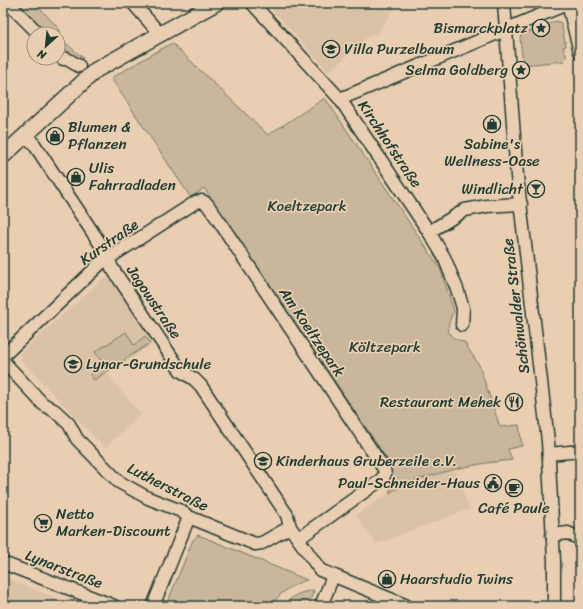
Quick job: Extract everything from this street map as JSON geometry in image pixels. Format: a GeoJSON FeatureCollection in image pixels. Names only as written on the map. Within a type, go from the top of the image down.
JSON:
{"type":"FeatureCollection","features":[{"type":"Feature","properties":{"kind":"main road"},"geometry":{"type":"LineString","coordinates":[[3,156],[96,70],[159,33],[216,3]]}},
{"type":"Feature","properties":{"kind":"street"},"geometry":{"type":"LineString","coordinates":[[8,3],[31,26]]}},
{"type":"Feature","properties":{"kind":"street"},"geometry":{"type":"LineString","coordinates":[[133,3],[159,33]]}},
{"type":"Feature","properties":{"kind":"street","name":"Kirchhofstraße"},"geometry":{"type":"LineString","coordinates":[[252,3],[340,99],[430,232],[444,257],[455,283],[463,308],[462,325]]}},
{"type":"Feature","properties":{"kind":"street","name":"Schönwalder Straße"},"geometry":{"type":"LineString","coordinates":[[504,3],[505,30],[521,204],[549,454],[554,561],[554,606]]}},
{"type":"Feature","properties":{"kind":"street"},"geometry":{"type":"LineString","coordinates":[[340,99],[569,3],[580,52]]}},
{"type":"Feature","properties":{"kind":"street"},"geometry":{"type":"LineString","coordinates":[[66,59],[79,66]]}},
{"type":"Feature","properties":{"kind":"street","name":"Jagowstraße"},"geometry":{"type":"LineString","coordinates":[[25,135],[34,144],[105,251],[112,268],[181,371],[194,379],[201,386],[288,516],[290,527],[320,570],[407,606]]}},
{"type":"Feature","properties":{"kind":"street","name":"Kurstraße"},"geometry":{"type":"LineString","coordinates":[[3,356],[101,262],[196,202],[202,201],[206,204]]}},
{"type":"Feature","properties":{"kind":"street","name":"Am Koeltzepark"},"geometry":{"type":"LineString","coordinates":[[206,204],[384,469],[385,474],[382,479],[298,539]]}},
{"type":"Feature","properties":{"kind":"street"},"geometry":{"type":"LineString","coordinates":[[430,232],[465,210],[488,206],[521,204]]}},
{"type":"Feature","properties":{"kind":"street","name":"Lutherstraße"},"geometry":{"type":"LineString","coordinates":[[3,361],[43,404],[55,411],[69,424],[77,439],[118,482],[148,498],[181,511],[189,517],[259,544],[268,541],[290,527]]}},
{"type":"Feature","properties":{"kind":"street"},"geometry":{"type":"LineString","coordinates":[[549,454],[580,452]]}},
{"type":"Feature","properties":{"kind":"street"},"geometry":{"type":"LineString","coordinates":[[153,606],[189,517]]}},
{"type":"Feature","properties":{"kind":"street"},"geometry":{"type":"LineString","coordinates":[[552,535],[568,533],[580,539]]}},
{"type":"Feature","properties":{"kind":"street","name":"Lynarstraße"},"geometry":{"type":"LineString","coordinates":[[3,563],[114,606]]}},
{"type":"Feature","properties":{"kind":"street"},"geometry":{"type":"LineString","coordinates":[[321,606],[333,576]]}},
{"type":"Feature","properties":{"kind":"shaded area","name":"Villa Purzelbaum"},"geometry":{"type":"Polygon","coordinates":[[[266,3],[398,3],[376,36],[372,33],[329,72],[266,3]]]}},
{"type":"Feature","properties":{"kind":"shaded area","name":"Lynar-Grundschule"},"geometry":{"type":"Polygon","coordinates":[[[104,278],[110,279],[153,344],[107,374],[141,414],[105,448],[20,359],[20,353],[104,278]]]}},
{"type":"Feature","properties":{"kind":"shaded area"},"geometry":{"type":"Polygon","coordinates":[[[455,469],[469,509],[376,544],[356,515],[389,493],[409,482],[455,469]]]}},
{"type":"Feature","properties":{"kind":"shaded area"},"geometry":{"type":"Polygon","coordinates":[[[3,577],[33,589],[76,606],[3,606],[3,577]]]}},
{"type":"Feature","properties":{"kind":"green space"},"geometry":{"type":"Polygon","coordinates":[[[18,3],[35,3],[56,26],[41,26],[18,3]]]}},
{"type":"Feature","properties":{"kind":"green space"},"geometry":{"type":"Polygon","coordinates":[[[556,21],[561,23],[566,46],[563,47],[567,58],[564,61],[523,65],[521,35],[556,21]]]}},
{"type":"Feature","properties":{"kind":"green space"},"geometry":{"type":"Polygon","coordinates":[[[66,43],[83,58],[80,61],[66,50],[66,43]]]}},
{"type":"Feature","properties":{"kind":"green space","name":"Koeltzepark"},"geometry":{"type":"Polygon","coordinates":[[[170,44],[173,44],[268,135],[325,98],[440,268],[454,311],[448,326],[450,334],[458,340],[464,342],[479,365],[500,427],[519,425],[522,446],[508,449],[512,460],[455,469],[409,482],[389,493],[392,484],[392,476],[387,459],[204,188],[191,198],[111,78],[170,44]]]}},
{"type":"Feature","properties":{"kind":"green space"},"geometry":{"type":"Polygon","coordinates":[[[126,332],[134,345],[145,336],[150,343],[94,380],[90,374],[104,365],[95,352],[126,332]]]}},
{"type":"Feature","properties":{"kind":"green space"},"geometry":{"type":"Polygon","coordinates":[[[198,535],[307,580],[286,590],[278,597],[272,606],[166,606],[193,540],[198,535]]]}},
{"type":"Feature","properties":{"kind":"green space"},"geometry":{"type":"Polygon","coordinates":[[[314,590],[308,606],[284,606],[290,599],[297,595],[314,590]]]}},
{"type":"Feature","properties":{"kind":"place","name":"Bismarckplatz"},"geometry":{"type":"Point","coordinates":[541,28]}},
{"type":"Feature","properties":{"kind":"place","name":"Villa Purzelbaum"},"geometry":{"type":"Point","coordinates":[331,49]}},
{"type":"Feature","properties":{"kind":"place","name":"Selma Goldberg"},"geometry":{"type":"Point","coordinates":[521,70]}},
{"type":"Feature","properties":{"kind":"place","name":"Sabine's Wellness-Oase"},"geometry":{"type":"Point","coordinates":[492,124]}},
{"type":"Feature","properties":{"kind":"place","name":"Blumen & Pflanzen"},"geometry":{"type":"Point","coordinates":[55,136]}},
{"type":"Feature","properties":{"kind":"place","name":"Ulis Fahrradladen"},"geometry":{"type":"Point","coordinates":[76,177]}},
{"type":"Feature","properties":{"kind":"place","name":"Windlicht"},"geometry":{"type":"Point","coordinates":[536,189]}},
{"type":"Feature","properties":{"kind":"place","name":"Lynar-Grundschule"},"geometry":{"type":"Point","coordinates":[73,364]}},
{"type":"Feature","properties":{"kind":"place","name":"Restaurant Mehek"},"geometry":{"type":"Point","coordinates":[514,402]}},
{"type":"Feature","properties":{"kind":"place","name":"Kinderhaus Gruberzeile e.V."},"geometry":{"type":"Point","coordinates":[263,461]}},
{"type":"Feature","properties":{"kind":"place","name":"Paul-Schneider-Haus"},"geometry":{"type":"Point","coordinates":[493,483]}},
{"type":"Feature","properties":{"kind":"place","name":"Café Paule"},"geometry":{"type":"Point","coordinates":[514,488]}},
{"type":"Feature","properties":{"kind":"place","name":"Netto Marken-Discount"},"geometry":{"type":"Point","coordinates":[43,523]}},
{"type":"Feature","properties":{"kind":"place","name":"Haarstudio Twins"},"geometry":{"type":"Point","coordinates":[387,579]}},
{"type":"Feature","properties":{"kind":"park label","name":"Költzepark"},"geometry":{"type":"Point","coordinates":[385,347]}}]}
